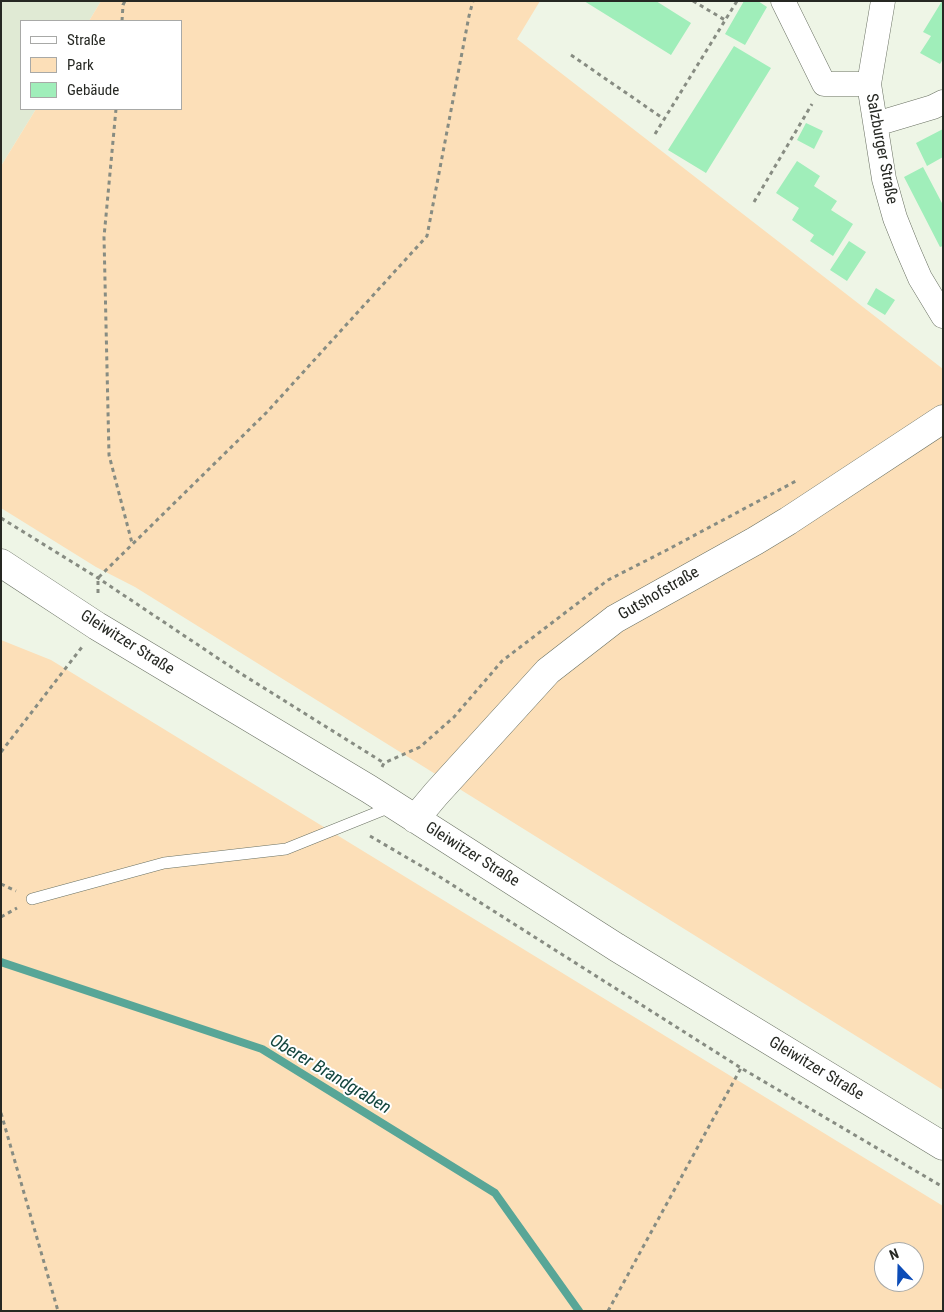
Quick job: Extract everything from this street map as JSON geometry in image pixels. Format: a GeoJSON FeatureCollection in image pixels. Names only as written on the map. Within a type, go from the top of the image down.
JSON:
{"type":"FeatureCollection","features":[{"type":"Feature","properties":{"kind":"main road","name":"Gutshofstraße"},"geometry":{"type":"LineString","coordinates":[[405,812],[436,794],[548,671],[615,619],[788,521],[943,419]]}},
{"type":"Feature","properties":{"kind":"main road","name":"Gleiwitzer Straße"},"geometry":{"type":"LineString","coordinates":[[1,564],[98,626],[369,788],[616,947],[943,1146]]}},
{"type":"Feature","properties":{"kind":"street"},"geometry":{"type":"LineString","coordinates":[[783,1],[824,84],[869,84]]}},
{"type":"Feature","properties":{"kind":"street","name":"Salzburger Straße"},"geometry":{"type":"LineString","coordinates":[[883,1],[869,84],[884,179],[895,218],[920,278],[943,316]]}},
{"type":"Feature","properties":{"kind":"street"},"geometry":{"type":"LineString","coordinates":[[876,124],[933,107],[943,102]]}},
{"type":"Feature","properties":{"kind":"lane"},"geometry":{"type":"LineString","coordinates":[[32,899],[164,863],[286,849],[349,825],[405,812]]}},
{"type":"Feature","properties":{"kind":"path"},"geometry":{"type":"LineString","coordinates":[[122,20],[125,1]]}},
{"type":"Feature","properties":{"kind":"path"},"geometry":{"type":"LineString","coordinates":[[1,752],[98,626],[98,578],[267,412],[426,236],[472,1]]}},
{"type":"Feature","properties":{"kind":"path"},"geometry":{"type":"LineString","coordinates":[[693,1],[725,20]]}},
{"type":"Feature","properties":{"kind":"path"},"geometry":{"type":"LineString","coordinates":[[655,134],[736,1]]}},
{"type":"Feature","properties":{"kind":"path"},"geometry":{"type":"LineString","coordinates":[[571,55],[664,120]]}},
{"type":"Feature","properties":{"kind":"path"},"geometry":{"type":"LineString","coordinates":[[754,202],[824,84]]}},
{"type":"Feature","properties":{"kind":"path"},"geometry":{"type":"LineString","coordinates":[[116,110],[104,237],[109,455],[132,544]]}},
{"type":"Feature","properties":{"kind":"path"},"geometry":{"type":"LineString","coordinates":[[1,518],[98,578],[240,673],[384,763],[369,788]]}},
{"type":"Feature","properties":{"kind":"path"},"geometry":{"type":"LineString","coordinates":[[349,825],[440,877],[741,1068],[943,1187]]}},
{"type":"Feature","properties":{"kind":"path"},"geometry":{"type":"LineString","coordinates":[[608,1311],[741,1068]]}},
{"type":"Feature","properties":{"kind":"path"},"geometry":{"type":"LineString","coordinates":[[1,1113],[58,1311]]}},
{"type":"Feature","properties":{"kind":"shaded area"},"geometry":{"type":"Polygon","coordinates":[[[1,1],[101,1],[90,20],[20,20],[20,110],[35,110],[1,166],[1,1]]]}},
{"type":"Feature","properties":{"kind":"green space"},"geometry":{"type":"Polygon","coordinates":[[[101,1],[540,1],[517,39],[943,369],[943,1090],[135,587],[96,567],[1,508],[1,166],[35,110],[182,110],[182,20],[90,20],[101,1]]]}},
{"type":"Feature","properties":{"kind":"green space"},"geometry":{"type":"Polygon","coordinates":[[[1,640],[51,660],[943,1206],[943,1311],[1,1311],[1,640]]]}},
{"type":"Feature","properties":{"kind":"building"},"geometry":{"type":"Polygon","coordinates":[[[584,1],[656,1],[691,23],[671,55],[584,1]]]}},
{"type":"Feature","properties":{"kind":"building"},"geometry":{"type":"Polygon","coordinates":[[[744,1],[758,1],[767,7],[745,45],[725,34],[744,1]]]}},
{"type":"Feature","properties":{"kind":"building"},"geometry":{"type":"Polygon","coordinates":[[[942,1],[943,59],[940,64],[920,53],[931,36],[923,32],[942,1]]]}},
{"type":"Feature","properties":{"kind":"building"},"geometry":{"type":"Polygon","coordinates":[[[734,46],[771,68],[706,173],[668,150],[734,46]]]}},
{"type":"Feature","properties":{"kind":"building"},"geometry":{"type":"Polygon","coordinates":[[[806,123],[823,131],[814,149],[797,140],[806,123]]]}},
{"type":"Feature","properties":{"kind":"building"},"geometry":{"type":"Polygon","coordinates":[[[943,129],[943,157],[927,166],[916,143],[943,129]]]}},
{"type":"Feature","properties":{"kind":"building"},"geometry":{"type":"Polygon","coordinates":[[[797,161],[820,176],[814,186],[837,201],[831,210],[853,224],[833,256],[810,241],[814,235],[792,220],[799,208],[776,193],[797,161]]]}},
{"type":"Feature","properties":{"kind":"building"},"geometry":{"type":"Polygon","coordinates":[[[923,167],[943,205],[943,246],[940,247],[904,177],[923,167]]]}},
{"type":"Feature","properties":{"kind":"building"},"geometry":{"type":"Polygon","coordinates":[[[849,241],[866,252],[847,281],[830,270],[849,241]]]}},
{"type":"Feature","properties":{"kind":"building"},"geometry":{"type":"Polygon","coordinates":[[[876,288],[895,300],[885,315],[867,304],[876,288]]]}},
{"type":"Feature","properties":{"kind":"waterway","name":"Oberer Brandgraben"},"geometry":{"type":"LineString","coordinates":[[1,962],[262,1049],[495,1193],[579,1311]]}}]}
